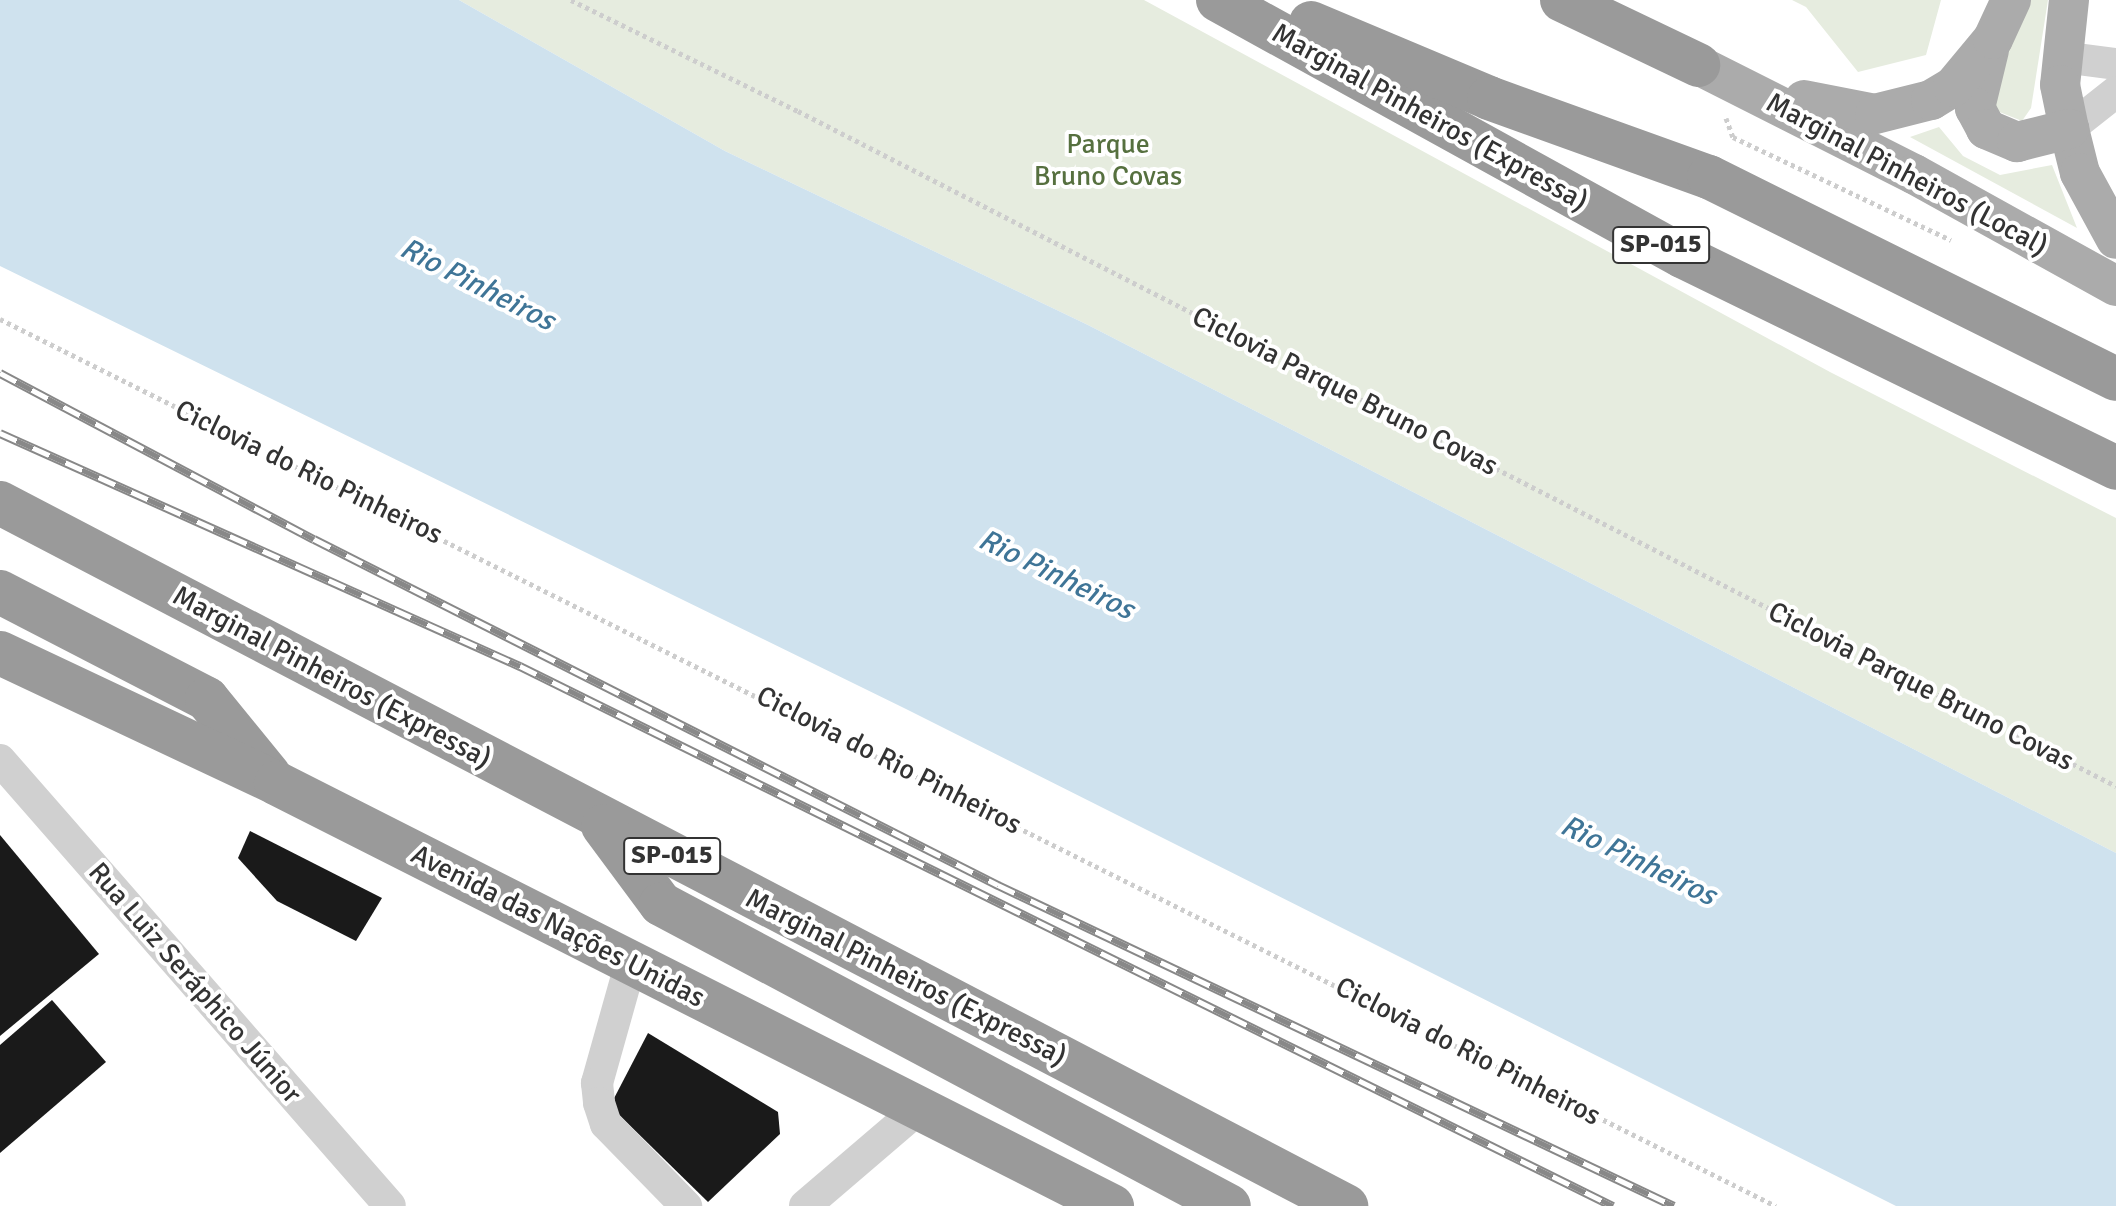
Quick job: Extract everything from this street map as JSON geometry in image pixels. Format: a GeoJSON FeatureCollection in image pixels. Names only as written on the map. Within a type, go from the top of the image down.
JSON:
{"type":"FeatureCollection","features":[{"type":"Feature","properties":{"kind":"highway","name":"Marginal Pinheiros (Expressa)"},"geometry":{"type":"LineString","coordinates":[[1218,0],[1682,256],[2116,468]]}},
{"type":"Feature","properties":{"kind":"highway"},"geometry":{"type":"LineString","coordinates":[[1256,0],[1489,98],[1709,177],[2116,379]]}},
{"type":"Feature","properties":{"kind":"highway"},"geometry":{"type":"LineString","coordinates":[[1562,0],[1698,65]]}},
{"type":"Feature","properties":{"kind":"highway","name":"Marginal Pinheiros (Expressa)"},"geometry":{"type":"LineString","coordinates":[[0,503],[597,818],[1346,1206]]}},
{"type":"Feature","properties":{"kind":"highway"},"geometry":{"type":"LineString","coordinates":[[0,592],[207,699],[276,783]]}},
{"type":"Feature","properties":{"kind":"highway","name":"Avenida das Nações Unidas"},"geometry":{"type":"LineString","coordinates":[[0,653],[276,783],[1112,1206]]}},
{"type":"Feature","properties":{"kind":"highway"},"geometry":{"type":"LineString","coordinates":[[597,818],[661,904],[1229,1206]]}},
{"type":"Feature","properties":{"kind":"main road"},"geometry":{"type":"LineString","coordinates":[[2011,0],[1993,39],[1976,92],[1975,108],[1986,129],[2017,142],[2069,129]]}},
{"type":"Feature","properties":{"kind":"main road"},"geometry":{"type":"LineString","coordinates":[[2069,0],[2060,85],[2080,173],[2116,239]]}},
{"type":"Feature","properties":{"kind":"main road"},"geometry":{"type":"LineString","coordinates":[[1698,65],[1826,107],[1875,114],[1904,110],[1953,87],[1993,39]]}},
{"type":"Feature","properties":{"kind":"main road","name":"Marginal Pinheiros (Local)"},"geometry":{"type":"LineString","coordinates":[[1698,65],[1914,174],[2116,286]]}},
{"type":"Feature","properties":{"kind":"street"},"geometry":{"type":"LineString","coordinates":[[2062,57],[2116,64]]}},
{"type":"Feature","properties":{"kind":"street"},"geometry":{"type":"LineString","coordinates":[[2069,129],[2116,92]]}},
{"type":"Feature","properties":{"kind":"street","name":"Rua Luiz Seráphico Júnior"},"geometry":{"type":"LineString","coordinates":[[0,760],[390,1206]]}},
{"type":"Feature","properties":{"kind":"street"},"geometry":{"type":"LineString","coordinates":[[631,962],[597,1083],[599,1103],[606,1124],[686,1206]]}},
{"type":"Feature","properties":{"kind":"street"},"geometry":{"type":"LineString","coordinates":[[805,1206],[918,1109]]}},
{"type":"Feature","properties":{"kind":"path","name":"Ciclovia Parque Bruno Covas"},"geometry":{"type":"LineString","coordinates":[[571,0],[826,125],[2116,786]]}},
{"type":"Feature","properties":{"kind":"path"},"geometry":{"type":"LineString","coordinates":[[1776,157],[1962,246]]}},
{"type":"Feature","properties":{"kind":"path","name":"Ciclovia do Rio Pinheiros"},"geometry":{"type":"LineString","coordinates":[[0,319],[1776,1206]]}},
{"type":"Feature","properties":{"kind":"green space","name":"Parque Bruno Covas"},"geometry":{"type":"Polygon","coordinates":[[[459,0],[1144,0],[1830,372],[2116,518],[2116,853],[1088,325],[725,151],[459,0]]]}},
{"type":"Feature","properties":{"kind":"green space"},"geometry":{"type":"Polygon","coordinates":[[[1792,0],[1941,0],[1926,55],[1858,72],[1806,7],[1792,0]]]}},
{"type":"Feature","properties":{"kind":"green space"},"geometry":{"type":"Polygon","coordinates":[[[2031,0],[2048,0],[2031,108],[2022,121],[1987,107],[1988,86],[2031,0]]]}},
{"type":"Feature","properties":{"kind":"green space"},"geometry":{"type":"Polygon","coordinates":[[[1939,127],[1963,156],[2000,175],[2052,165],[2077,228],[1910,137],[1939,127]]]}},
{"type":"Feature","properties":{"kind":"water","name":"Rio Pinheiros"},"geometry":{"type":"Polygon","coordinates":[[[0,0],[459,0],[725,151],[1088,325],[2116,853],[2116,1206],[1896,1206],[906,709],[0,266],[0,0]]]}},
{"type":"Feature","properties":{"kind":"building"},"geometry":{"type":"Polygon","coordinates":[[[250,831],[382,898],[356,941],[277,901],[238,858],[250,831]]]}},
{"type":"Feature","properties":{"kind":"building"},"geometry":{"type":"Polygon","coordinates":[[[0,835],[99,954],[0,1036],[0,835]]]}},
{"type":"Feature","properties":{"kind":"building"},"geometry":{"type":"Polygon","coordinates":[[[52,1000],[106,1062],[0,1153],[0,1045],[52,1000]]]}},
{"type":"Feature","properties":{"kind":"building"},"geometry":{"type":"Polygon","coordinates":[[[648,1033],[778,1112],[780,1134],[708,1202],[610,1106],[648,1033]]]}},
{"type":"Feature","properties":{"kind":"railway"},"geometry":{"type":"LineString","coordinates":[[0,373],[314,539],[998,885],[1674,1206]]}},
{"type":"Feature","properties":{"kind":"railway"},"geometry":{"type":"LineString","coordinates":[[0,433],[520,666],[1613,1206]]}}]}
